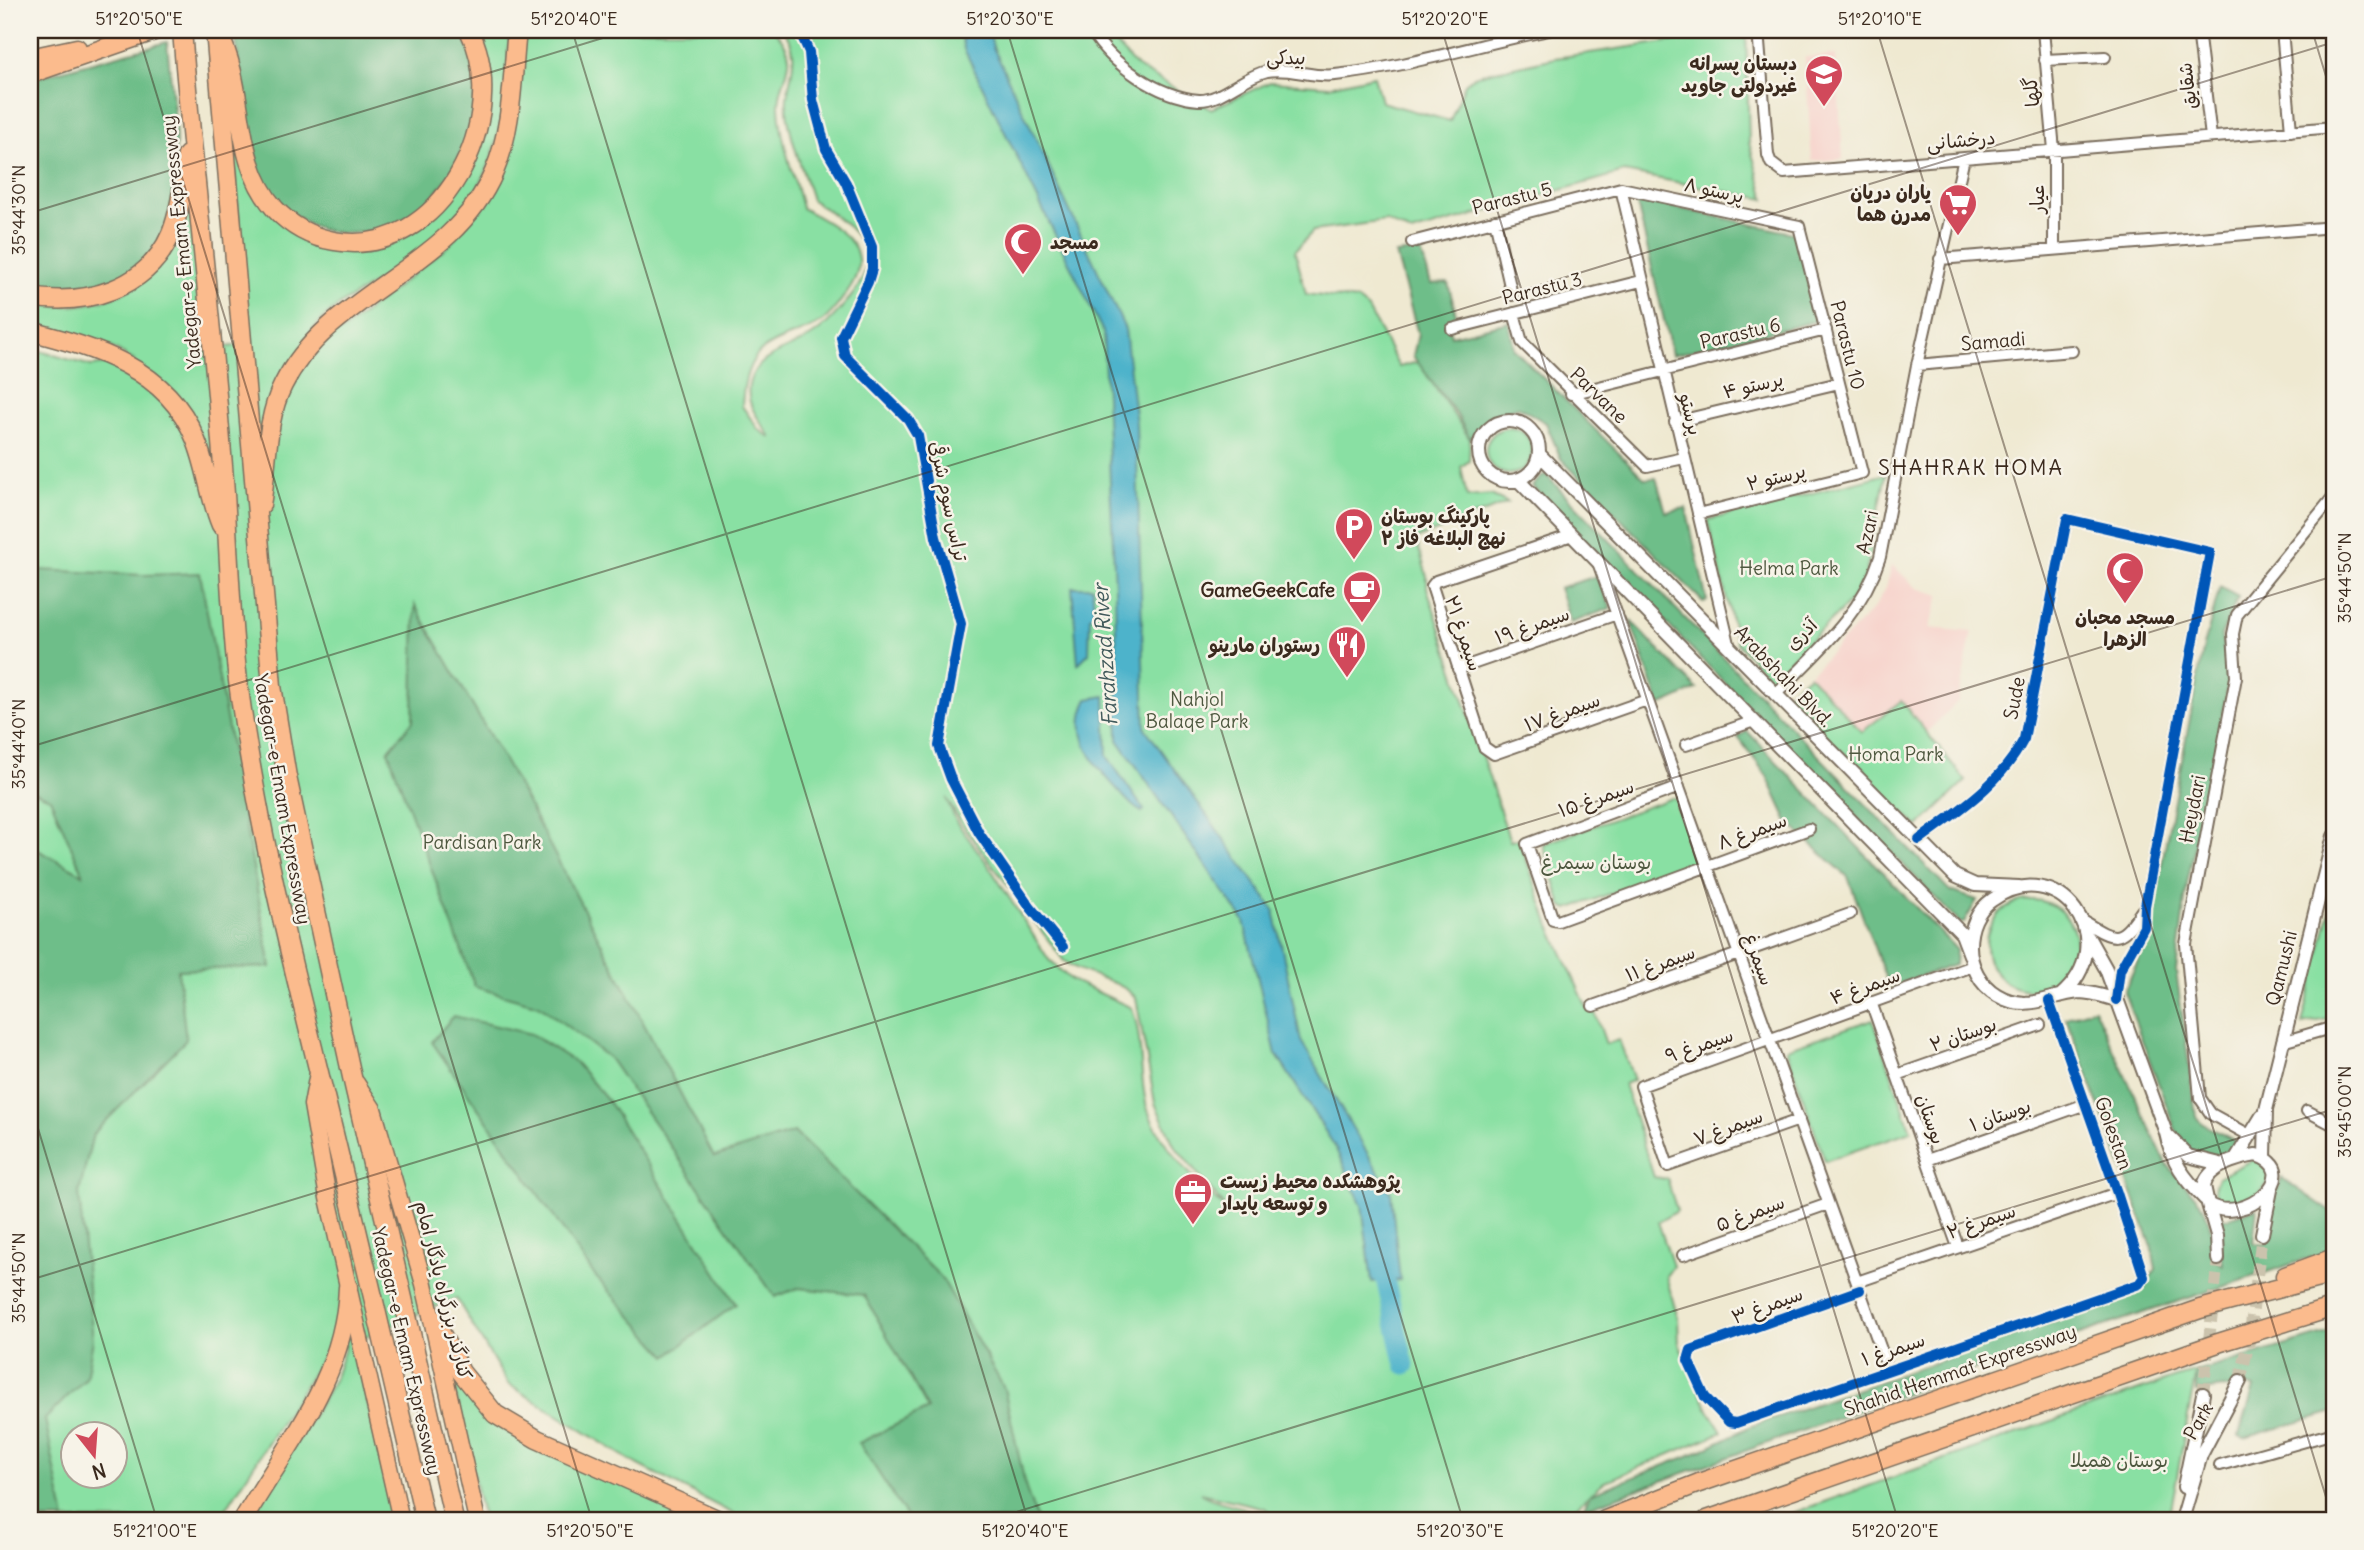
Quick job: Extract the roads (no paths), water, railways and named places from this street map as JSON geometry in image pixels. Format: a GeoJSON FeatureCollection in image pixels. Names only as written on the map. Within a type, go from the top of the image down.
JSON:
{"type":"FeatureCollection","features":[{"type":"Feature","properties":{"kind":"highway"},"geometry":{"type":"LineString","coordinates":[[30,74],[157,30]]}},
{"type":"Feature","properties":{"kind":"highway","name":"Yadegar-e Emam Expressway"},"geometry":{"type":"LineString","coordinates":[[182,30],[208,284],[223,458],[225,534],[239,687],[254,779],[318,1073],[425,1520]]}},
{"type":"Feature","properties":{"kind":"highway"},"geometry":{"type":"LineString","coordinates":[[215,30],[230,57],[247,156],[267,199],[291,224],[304,231],[323,239],[354,243],[389,236],[411,226],[430,211],[446,192],[469,157],[479,124],[483,87],[479,55],[469,30]]}},
{"type":"Feature","properties":{"kind":"highway","name":"Yadegar-e Emam Expressway"},"geometry":{"type":"LineString","coordinates":[[215,30],[272,686],[285,764],[352,1077],[454,1520]]}},
{"type":"Feature","properties":{"kind":"highway"},"geometry":{"type":"LineString","coordinates":[[257,526],[274,411],[281,388],[296,361],[336,317],[411,266],[450,234],[469,213],[495,171],[509,116],[517,30]]}},
{"type":"Feature","properties":{"kind":"highway"},"geometry":{"type":"LineString","coordinates":[[30,58],[132,38]]}},
{"type":"Feature","properties":{"kind":"highway"},"geometry":{"type":"LineString","coordinates":[[30,297],[64,301],[96,297],[113,291],[148,268],[163,248],[177,216],[191,131]]}},
{"type":"Feature","properties":{"kind":"highway"},"geometry":{"type":"LineString","coordinates":[[30,331],[121,360],[152,381],[169,397],[188,422],[195,439],[211,502],[225,534]]}},
{"type":"Feature","properties":{"kind":"highway"},"geometry":{"type":"LineString","coordinates":[[2200,1309],[2334,1258]]}},
{"type":"Feature","properties":{"kind":"highway","name":"Shahid Hemmat Expressway"},"geometry":{"type":"LineString","coordinates":[[1605,1520],[1699,1483],[2200,1309],[2334,1274]]}},
{"type":"Feature","properties":{"kind":"highway"},"geometry":{"type":"LineString","coordinates":[[243,1520],[328,1380],[342,1338],[348,1287]]}},
{"type":"Feature","properties":{"kind":"highway"},"geometry":{"type":"LineString","coordinates":[[1707,1520],[2218,1343],[2334,1307]]}},
{"type":"Feature","properties":{"kind":"highway"},"geometry":{"type":"LineString","coordinates":[[433,1318],[461,1373],[495,1414],[537,1439],[719,1520]]}},
{"type":"Feature","properties":{"kind":"main road"},"geometry":{"type":"LineString","coordinates":[[318,1073],[312,1105],[348,1287],[401,1520]]}},
{"type":"Feature","properties":{"kind":"main road","name":"کنارگذر بزرگراه یادگار امام"},"geometry":{"type":"LineString","coordinates":[[352,1077],[373,1109],[433,1318],[477,1520]]}},
{"type":"Feature","properties":{"kind":"street","name":"بیدکی"},"geometry":{"type":"LineString","coordinates":[[1091,30],[1127,71],[1164,89],[1201,100],[1222,93],[1248,76],[1271,71],[1335,75],[1549,30]]}},
{"type":"Feature","properties":{"kind":"street","name":"درخشانی"},"geometry":{"type":"LineString","coordinates":[[1758,30],[1768,155],[1778,169],[1792,173],[2334,127]]}},
{"type":"Feature","properties":{"kind":"street","name":"گلها"},"geometry":{"type":"LineString","coordinates":[[2043,30],[2054,150]]}},
{"type":"Feature","properties":{"kind":"street","name":"شقایق"},"geometry":{"type":"LineString","coordinates":[[2198,30],[2211,137]]}},
{"type":"Feature","properties":{"kind":"street"},"geometry":{"type":"LineString","coordinates":[[2283,30],[2291,131]]}},
{"type":"Feature","properties":{"kind":"street"},"geometry":{"type":"LineString","coordinates":[[2045,60],[2105,57]]}},
{"type":"Feature","properties":{"kind":"street","name":"عیار"},"geometry":{"type":"LineString","coordinates":[[2054,150],[2054,249]]}},
{"type":"Feature","properties":{"kind":"street","name":"Azari"},"geometry":{"type":"LineString","coordinates":[[1773,692],[1850,620],[1872,582],[1881,557],[1917,365],[1964,158]]}},
{"type":"Feature","properties":{"kind":"street","name":"Parastu 5"},"geometry":{"type":"LineString","coordinates":[[1412,242],[1621,188]]}},
{"type":"Feature","properties":{"kind":"street","name":"پرستو ۸"},"geometry":{"type":"LineString","coordinates":[[1621,188],[1800,226]]}},
{"type":"Feature","properties":{"kind":"street","name":"پرستو"},"geometry":{"type":"LineString","coordinates":[[1621,188],[1730,648]]}},
{"type":"Feature","properties":{"kind":"street"},"geometry":{"type":"LineString","coordinates":[[1495,220],[1511,295]]}},
{"type":"Feature","properties":{"kind":"street","name":"Parastu 10"},"geometry":{"type":"LineString","coordinates":[[1800,226],[1862,473]]}},
{"type":"Feature","properties":{"kind":"street"},"geometry":{"type":"LineString","coordinates":[[1940,259],[2334,227]]}},
{"type":"Feature","properties":{"kind":"street","name":"Parastu 3"},"geometry":{"type":"LineString","coordinates":[[1452,329],[1641,281]]}},
{"type":"Feature","properties":{"kind":"street","name":"Parvane"},"geometry":{"type":"LineString","coordinates":[[1514,313],[1522,342],[1571,394],[1647,466],[1684,458]]}},
{"type":"Feature","properties":{"kind":"street","name":"Parastu 6"},"geometry":{"type":"LineString","coordinates":[[1571,394],[1826,330]]}},
{"type":"Feature","properties":{"kind":"street","name":"Samadi"},"geometry":{"type":"LineString","coordinates":[[1917,365],[2072,351]]}},
{"type":"Feature","properties":{"kind":"street","name":"پرستو ۴"},"geometry":{"type":"LineString","coordinates":[[1675,422],[1839,383]]}},
{"type":"Feature","properties":{"kind":"street"},"geometry":{"type":"LineString","coordinates":[[1502,421],[1520,423],[1535,435],[1539,454],[1532,470],[1518,480],[1500,480],[1485,471],[1478,448],[1485,431],[1502,421]]}},
{"type":"Feature","properties":{"kind":"street","name":"Arabshahi Blvd."},"geometry":{"type":"LineString","coordinates":[[1539,454],[1955,876],[1993,888],[2019,887]]}},
{"type":"Feature","properties":{"kind":"street","name":"پرستو ۲"},"geometry":{"type":"LineString","coordinates":[[1698,514],[1862,473]]}},
{"type":"Feature","properties":{"kind":"street"},"geometry":{"type":"LineString","coordinates":[[1518,480],[1962,934],[1971,960],[1989,988],[2012,1002],[2031,1004],[2089,992],[2116,1000]]}},
{"type":"Feature","properties":{"kind":"street","name":"Heydari"},"geometry":{"type":"LineString","coordinates":[[2251,1136],[2211,1114],[2200,1098],[2186,944],[2235,677],[2233,634],[2237,615],[2334,496]]}},
{"type":"Feature","properties":{"kind":"street","name":"Sude"},"geometry":{"type":"LineString","coordinates":[[1919,840],[1986,790],[2011,764],[2024,739],[2067,519],[2210,552],[2145,906]]}},
{"type":"Feature","properties":{"kind":"street","name":"سیمرغ ۲۱"},"geometry":{"type":"LineString","coordinates":[[1488,752],[1432,586],[1436,581],[1572,535]]}},
{"type":"Feature","properties":{"kind":"street","name":"سیمرغ"},"geometry":{"type":"LineString","coordinates":[[1598,562],[1888,1368]]}},
{"type":"Feature","properties":{"kind":"street","name":"سیمرغ ۱۹"},"geometry":{"type":"LineString","coordinates":[[1458,669],[1617,614]]}},
{"type":"Feature","properties":{"kind":"street","name":"سیمرغ ۱۷"},"geometry":{"type":"LineString","coordinates":[[1488,752],[1494,754],[1647,700]]}},
{"type":"Feature","properties":{"kind":"street"},"geometry":{"type":"LineString","coordinates":[[1686,745],[1754,721]]}},
{"type":"Feature","properties":{"kind":"street","name":"سیمرغ ۱۵"},"geometry":{"type":"LineString","coordinates":[[1553,920],[1527,844],[1679,787]]}},
{"type":"Feature","properties":{"kind":"street","name":"سیمرغ ۸"},"geometry":{"type":"LineString","coordinates":[[1553,920],[1558,921],[1809,829]]}},
{"type":"Feature","properties":{"kind":"street","name":"Qamushi"},"geometry":{"type":"LineString","coordinates":[[2265,1158],[2266,1110],[2334,836]]}},
{"type":"Feature","properties":{"kind":"street"},"geometry":{"type":"LineString","coordinates":[[1971,960],[1973,928],[1987,904],[2002,893],[2019,887],[2047,889],[2062,896],[2082,921],[2087,936],[2106,969],[2166,1133],[2171,1157],[2183,1177],[2207,1202],[2220,1211],[2237,1210],[2272,1188]]}},
{"type":"Feature","properties":{"kind":"street"},"geometry":{"type":"LineString","coordinates":[[2082,921],[2103,933],[2118,936],[2131,929],[2145,906]]}},
{"type":"Feature","properties":{"kind":"street"},"geometry":{"type":"LineString","coordinates":[[2116,1000],[2120,970],[2140,938],[2145,906]]}},
{"type":"Feature","properties":{"kind":"street","name":"سیمرغ ۱۱"},"geometry":{"type":"LineString","coordinates":[[1593,1006],[1850,914]]}},
{"type":"Feature","properties":{"kind":"street"},"geometry":{"type":"LineString","coordinates":[[2054,998],[2073,985],[2082,970],[2087,953],[2087,936]]}},
{"type":"Feature","properties":{"kind":"street","name":"سیمرغ ۴"},"geometry":{"type":"LineString","coordinates":[[1769,1038],[1871,1002],[1971,960]]}},
{"type":"Feature","properties":{"kind":"street","name":"Golestan"},"geometry":{"type":"LineString","coordinates":[[2054,998],[2144,1277]]}},
{"type":"Feature","properties":{"kind":"street","name":"بوستان"},"geometry":{"type":"LineString","coordinates":[[1871,1002],[1958,1247]]}},
{"type":"Feature","properties":{"kind":"street","name":"بوستان ۲"},"geometry":{"type":"LineString","coordinates":[[1897,1075],[2040,1025]]}},
{"type":"Feature","properties":{"kind":"street"},"geometry":{"type":"LineString","coordinates":[[2282,1042],[2334,1027]]}},
{"type":"Feature","properties":{"kind":"street","name":"سیمرغ ۹"},"geometry":{"type":"LineString","coordinates":[[1668,1166],[1641,1086],[1769,1038]]}},
{"type":"Feature","properties":{"kind":"street","name":"بوستان ۱"},"geometry":{"type":"LineString","coordinates":[[1927,1160],[2086,1104]]}},
{"type":"Feature","properties":{"kind":"street","name":"Qamushi"},"geometry":{"type":"LineString","coordinates":[[2229,1162],[2251,1136],[2266,1110]]}},
{"type":"Feature","properties":{"kind":"street"},"geometry":{"type":"LineString","coordinates":[[2308,1111],[2334,1125]]}},
{"type":"Feature","properties":{"kind":"street","name":"سیمرغ ۷"},"geometry":{"type":"LineString","coordinates":[[1668,1166],[1798,1120]]}},
{"type":"Feature","properties":{"kind":"street"},"geometry":{"type":"LineString","coordinates":[[2166,1133],[2177,1148],[2188,1156],[2229,1162],[2256,1156],[2265,1158],[2275,1172],[2262,1234]]}},
{"type":"Feature","properties":{"kind":"street"},"geometry":{"type":"LineString","coordinates":[[2218,1259],[2217,1236],[2207,1202],[2205,1180],[2229,1162]]}},
{"type":"Feature","properties":{"kind":"street","name":"سیمرغ ۲"},"geometry":{"type":"LineString","coordinates":[[1858,1286],[1958,1247],[2117,1193]]}},
{"type":"Feature","properties":{"kind":"street","name":"سیمرغ ۵"},"geometry":{"type":"LineString","coordinates":[[1683,1255],[1828,1204]]}},
{"type":"Feature","properties":{"kind":"street","name":"سیمرغ ۱"},"geometry":{"type":"LineString","coordinates":[[1688,1354],[1688,1360],[1705,1397],[1732,1423],[2139,1283],[2144,1277]]}},
{"type":"Feature","properties":{"kind":"street","name":"سیمرغ ۳"},"geometry":{"type":"LineString","coordinates":[[1688,1354],[1691,1350],[1858,1286]]}},
{"type":"Feature","properties":{"kind":"street","name":"Park"},"geometry":{"type":"LineString","coordinates":[[2180,1520],[2202,1455],[2240,1381]]}},
{"type":"Feature","properties":{"kind":"street","name":"Park"},"geometry":{"type":"LineString","coordinates":[[2180,1520],[2203,1394]]}},
{"type":"Feature","properties":{"kind":"street"},"geometry":{"type":"LineString","coordinates":[[2220,1465],[2334,1433]]}},
{"type":"Feature","properties":{"kind":"water"},"geometry":{"type":"Polygon","coordinates":[[[960,30],[989,30],[993,47],[1125,329],[1136,424],[1145,728],[1274,910],[1301,1041],[1391,1193],[1400,1280],[1372,1282],[1362,1205],[1334,1145],[1276,1054],[1244,921],[1118,740],[1115,588],[1103,332],[964,49],[960,30]]]}},
{"type":"Feature","properties":{"kind":"water"},"geometry":{"type":"Polygon","coordinates":[[[1072,587],[1092,587],[1095,615],[1090,617],[1089,653],[1078,664],[1072,587]]]}},
{"type":"Feature","properties":{"kind":"water"},"geometry":{"type":"Polygon","coordinates":[[[1105,696],[1107,756],[1144,810],[1142,812],[1129,802],[1101,771],[1083,737],[1081,725],[1088,699],[1105,696]]]}},
{"type":"Feature","properties":{"kind":"waterway","name":"Farahzad River"},"geometry":{"type":"LineString","coordinates":[[1380,1257],[1405,1365]]}},
{"type":"Feature","properties":{"kind":"tunnel"},"geometry":{"type":"LineString","coordinates":[[2240,1381],[2249,1342],[2262,1234]]}},
{"type":"Feature","properties":{"kind":"tunnel"},"geometry":{"type":"LineString","coordinates":[[2203,1394],[2218,1259]]}},
{"type":"Feature","properties":{"kind":"place","name":"دبستان پسرانه غیردولتی جاوید"},"geometry":{"type":"Point","coordinates":[1824,108]}},
{"type":"Feature","properties":{"kind":"place","name":"یاران دریان مدرن هما"},"geometry":{"type":"Point","coordinates":[1958,237]}},
{"type":"Feature","properties":{"kind":"place","name":"مسجد"},"geometry":{"type":"Point","coordinates":[1023,276]}},
{"type":"Feature","properties":{"kind":"place","name":"پارکینگ بوستان نهج البلاغه فاز ۲"},"geometry":{"type":"Point","coordinates":[1354,561]}},
{"type":"Feature","properties":{"kind":"place","name":"مسجد محبان الزهرا"},"geometry":{"type":"Point","coordinates":[2125,605]}},
{"type":"Feature","properties":{"kind":"place","name":"GameGeekCafe"},"geometry":{"type":"Point","coordinates":[1362,624]}},
{"type":"Feature","properties":{"kind":"place","name":"رستوران مارینو"},"geometry":{"type":"Point","coordinates":[1347,679]}},
{"type":"Feature","properties":{"kind":"place","name":"پژوهشکده محیط زیست و توسعه پایدار"},"geometry":{"type":"Point","coordinates":[1193,1226]}},
{"type":"Feature","properties":{"kind":"district","name":"SHAHRAK HOMA"},"geometry":{"type":"Point","coordinates":[1971,467]}},
{"type":"Feature","properties":{"kind":"park label","name":"Helma Park"},"geometry":{"type":"Point","coordinates":[1789,568]}},
{"type":"Feature","properties":{"kind":"park label","name":"Nahjol Balaqe Park"},"geometry":{"type":"Point","coordinates":[1197,710]}},
{"type":"Feature","properties":{"kind":"park label","name":"Homa Park"},"geometry":{"type":"Point","coordinates":[1896,754]}},
{"type":"Feature","properties":{"kind":"park label","name":"Pardisan Park"},"geometry":{"type":"Point","coordinates":[482,842]}},
{"type":"Feature","properties":{"kind":"park label","name":"بوستان سیمرغ"},"geometry":{"type":"Point","coordinates":[1596,862]}},
{"type":"Feature","properties":{"kind":"park label","name":"بوستان همیلا"},"geometry":{"type":"Point","coordinates":[2119,1460]}}]}
